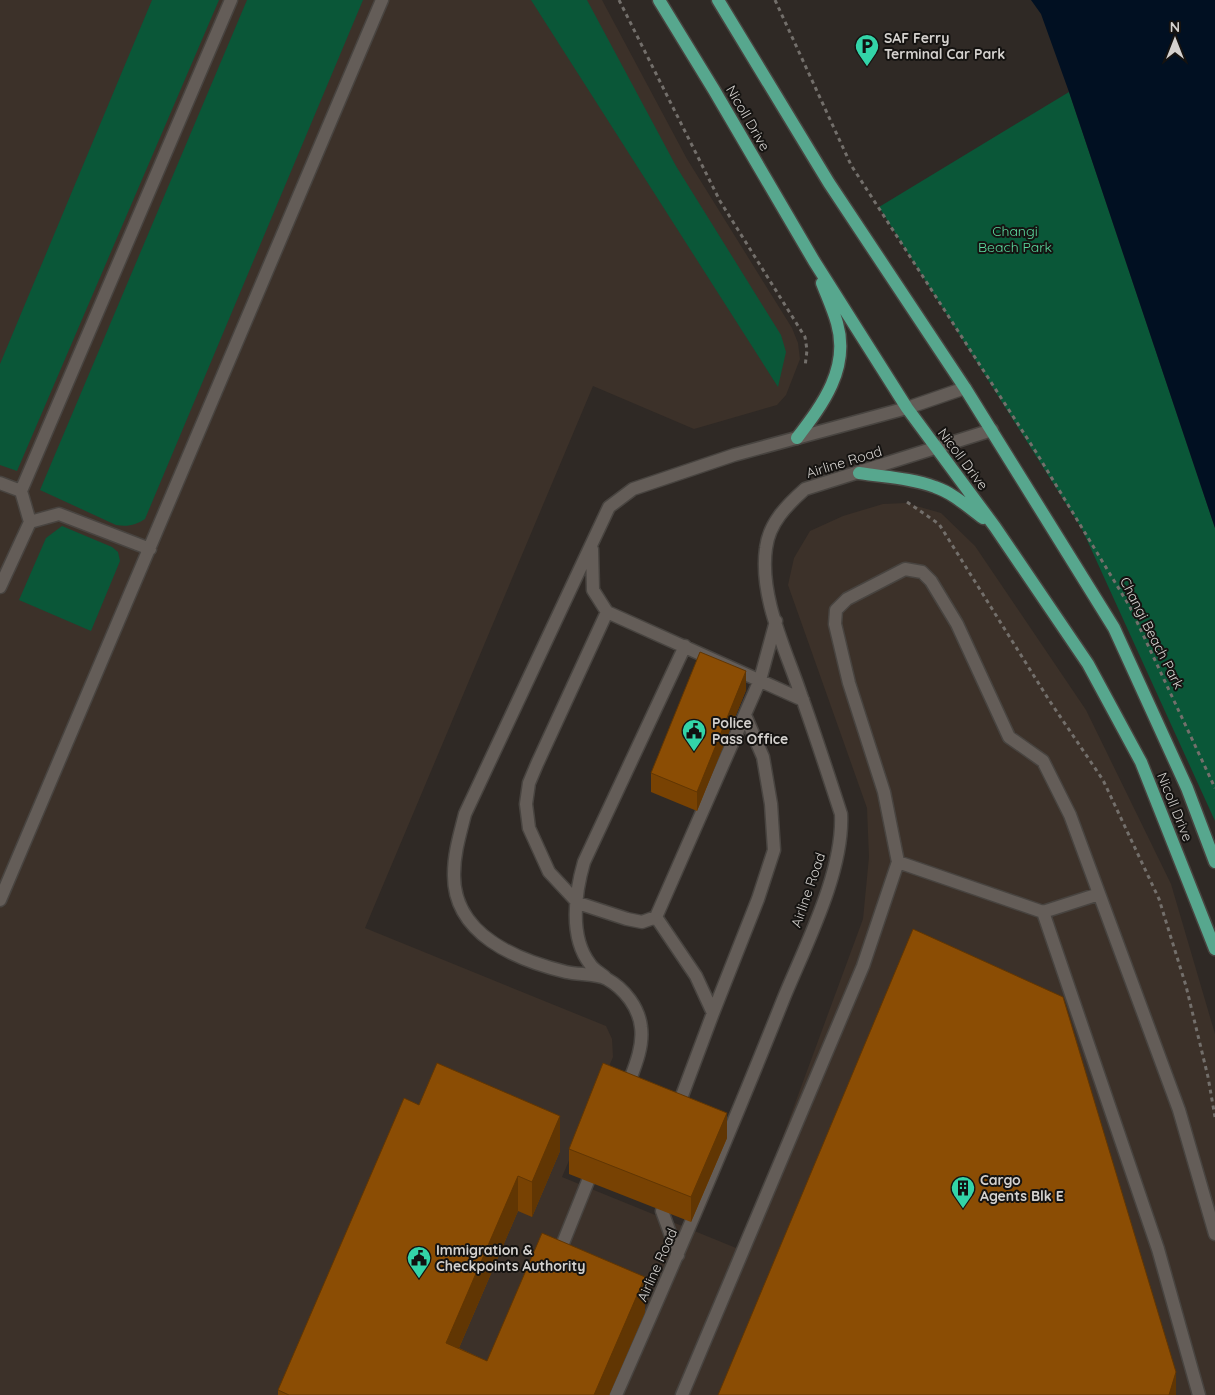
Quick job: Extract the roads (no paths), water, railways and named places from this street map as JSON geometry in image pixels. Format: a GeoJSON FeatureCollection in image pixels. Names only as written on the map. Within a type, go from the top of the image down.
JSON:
{"type":"FeatureCollection","features":[{"type":"Feature","properties":{"kind":"main road","name":"Nicoll Drive"},"geometry":{"type":"LineString","coordinates":[[659,0],[814,261],[907,408],[995,527],[1088,664],[1141,762],[1215,949]]}},
{"type":"Feature","properties":{"kind":"main road","name":"Nicoll Drive"},"geometry":{"type":"LineString","coordinates":[[718,0],[829,183],[992,430],[1114,628],[1187,788],[1215,862]]}},
{"type":"Feature","properties":{"kind":"main road"},"geometry":{"type":"LineString","coordinates":[[797,438],[820,408],[834,384],[840,360],[837,324],[814,261]]}},
{"type":"Feature","properties":{"kind":"main road"},"geometry":{"type":"LineString","coordinates":[[859,473],[912,481],[935,487],[957,499],[995,527]]}},
{"type":"Feature","properties":{"kind":"lane"},"geometry":{"type":"LineString","coordinates":[[0,587],[30,522],[21,491],[231,0]]}},
{"type":"Feature","properties":{"kind":"lane"},"geometry":{"type":"LineString","coordinates":[[0,900],[382,0]]}},
{"type":"Feature","properties":{"kind":"lane"},"geometry":{"type":"LineString","coordinates":[[606,979],[567,972],[525,959],[492,944],[474,927],[458,904],[454,876],[455,853],[465,814],[609,507],[634,489],[734,455],[907,408],[965,388]]}},
{"type":"Feature","properties":{"kind":"lane","name":"Airline Road"},"geometry":{"type":"LineString","coordinates":[[616,1395],[722,1152],[829,886],[841,838],[842,814],[776,621],[766,580],[766,548],[773,525],[789,503],[805,489],[992,430]]}},
{"type":"Feature","properties":{"kind":"lane"},"geometry":{"type":"LineString","coordinates":[[0,483],[21,491]]}},
{"type":"Feature","properties":{"kind":"lane"},"geometry":{"type":"LineString","coordinates":[[30,522],[59,514],[150,549]]}},
{"type":"Feature","properties":{"kind":"lane"},"geometry":{"type":"LineString","coordinates":[[593,541],[591,562],[592,590],[607,612],[803,700]]}},
{"type":"Feature","properties":{"kind":"lane"},"geometry":{"type":"LineString","coordinates":[[682,1395],[863,966],[898,862],[884,792],[849,683],[835,624],[836,610],[847,599],[905,570],[922,572],[931,581],[957,624],[1009,737],[1043,761],[1070,815],[1179,1110],[1215,1234]]}},
{"type":"Feature","properties":{"kind":"lane"},"geometry":{"type":"LineString","coordinates":[[607,612],[537,764],[529,784],[526,804],[529,828],[549,872],[578,903],[642,922],[656,917],[760,680],[776,621]]}},
{"type":"Feature","properties":{"kind":"lane"},"geometry":{"type":"LineString","coordinates":[[624,1096],[639,1048],[641,1028],[635,1007],[622,991],[590,966],[581,949],[576,920],[579,880],[584,862],[685,646]]}},
{"type":"Feature","properties":{"kind":"lane"},"geometry":{"type":"LineString","coordinates":[[675,1116],[758,899],[774,850],[771,804],[763,757],[745,715]]}},
{"type":"Feature","properties":{"kind":"lane"},"geometry":{"type":"LineString","coordinates":[[898,862],[1043,912],[1099,894]]}},
{"type":"Feature","properties":{"kind":"lane"},"geometry":{"type":"LineString","coordinates":[[1043,912],[1158,1248],[1199,1395]]}},
{"type":"Feature","properties":{"kind":"lane"},"geometry":{"type":"LineString","coordinates":[[656,917],[696,976],[713,1013]]}},
{"type":"Feature","properties":{"kind":"lane"},"geometry":{"type":"LineString","coordinates":[[552,1272],[588,1182]]}},
{"type":"Feature","properties":{"kind":"lane"},"geometry":{"type":"LineString","coordinates":[[662,1211],[678,1255]]}},
{"type":"Feature","properties":{"kind":"water"},"geometry":{"type":"Polygon","coordinates":[[[1031,0],[1215,0],[1215,528],[1069,92],[1041,14],[1031,0]]]}},
{"type":"Feature","properties":{"kind":"place","name":"SAF Ferry Terminal Car Park"},"geometry":{"type":"Point","coordinates":[867,67]}},
{"type":"Feature","properties":{"kind":"place","name":"Police Pass Office"},"geometry":{"type":"Point","coordinates":[694,752]}},
{"type":"Feature","properties":{"kind":"place","name":"Cargo Agents Blk E"},"geometry":{"type":"Point","coordinates":[963,1209]}},
{"type":"Feature","properties":{"kind":"place","name":"Immigration & Checkpoints Authority"},"geometry":{"type":"Point","coordinates":[419,1279]}},
{"type":"Feature","properties":{"kind":"park label","name":"Changi Beach Park"},"geometry":{"type":"Point","coordinates":[1015,240]}}]}
